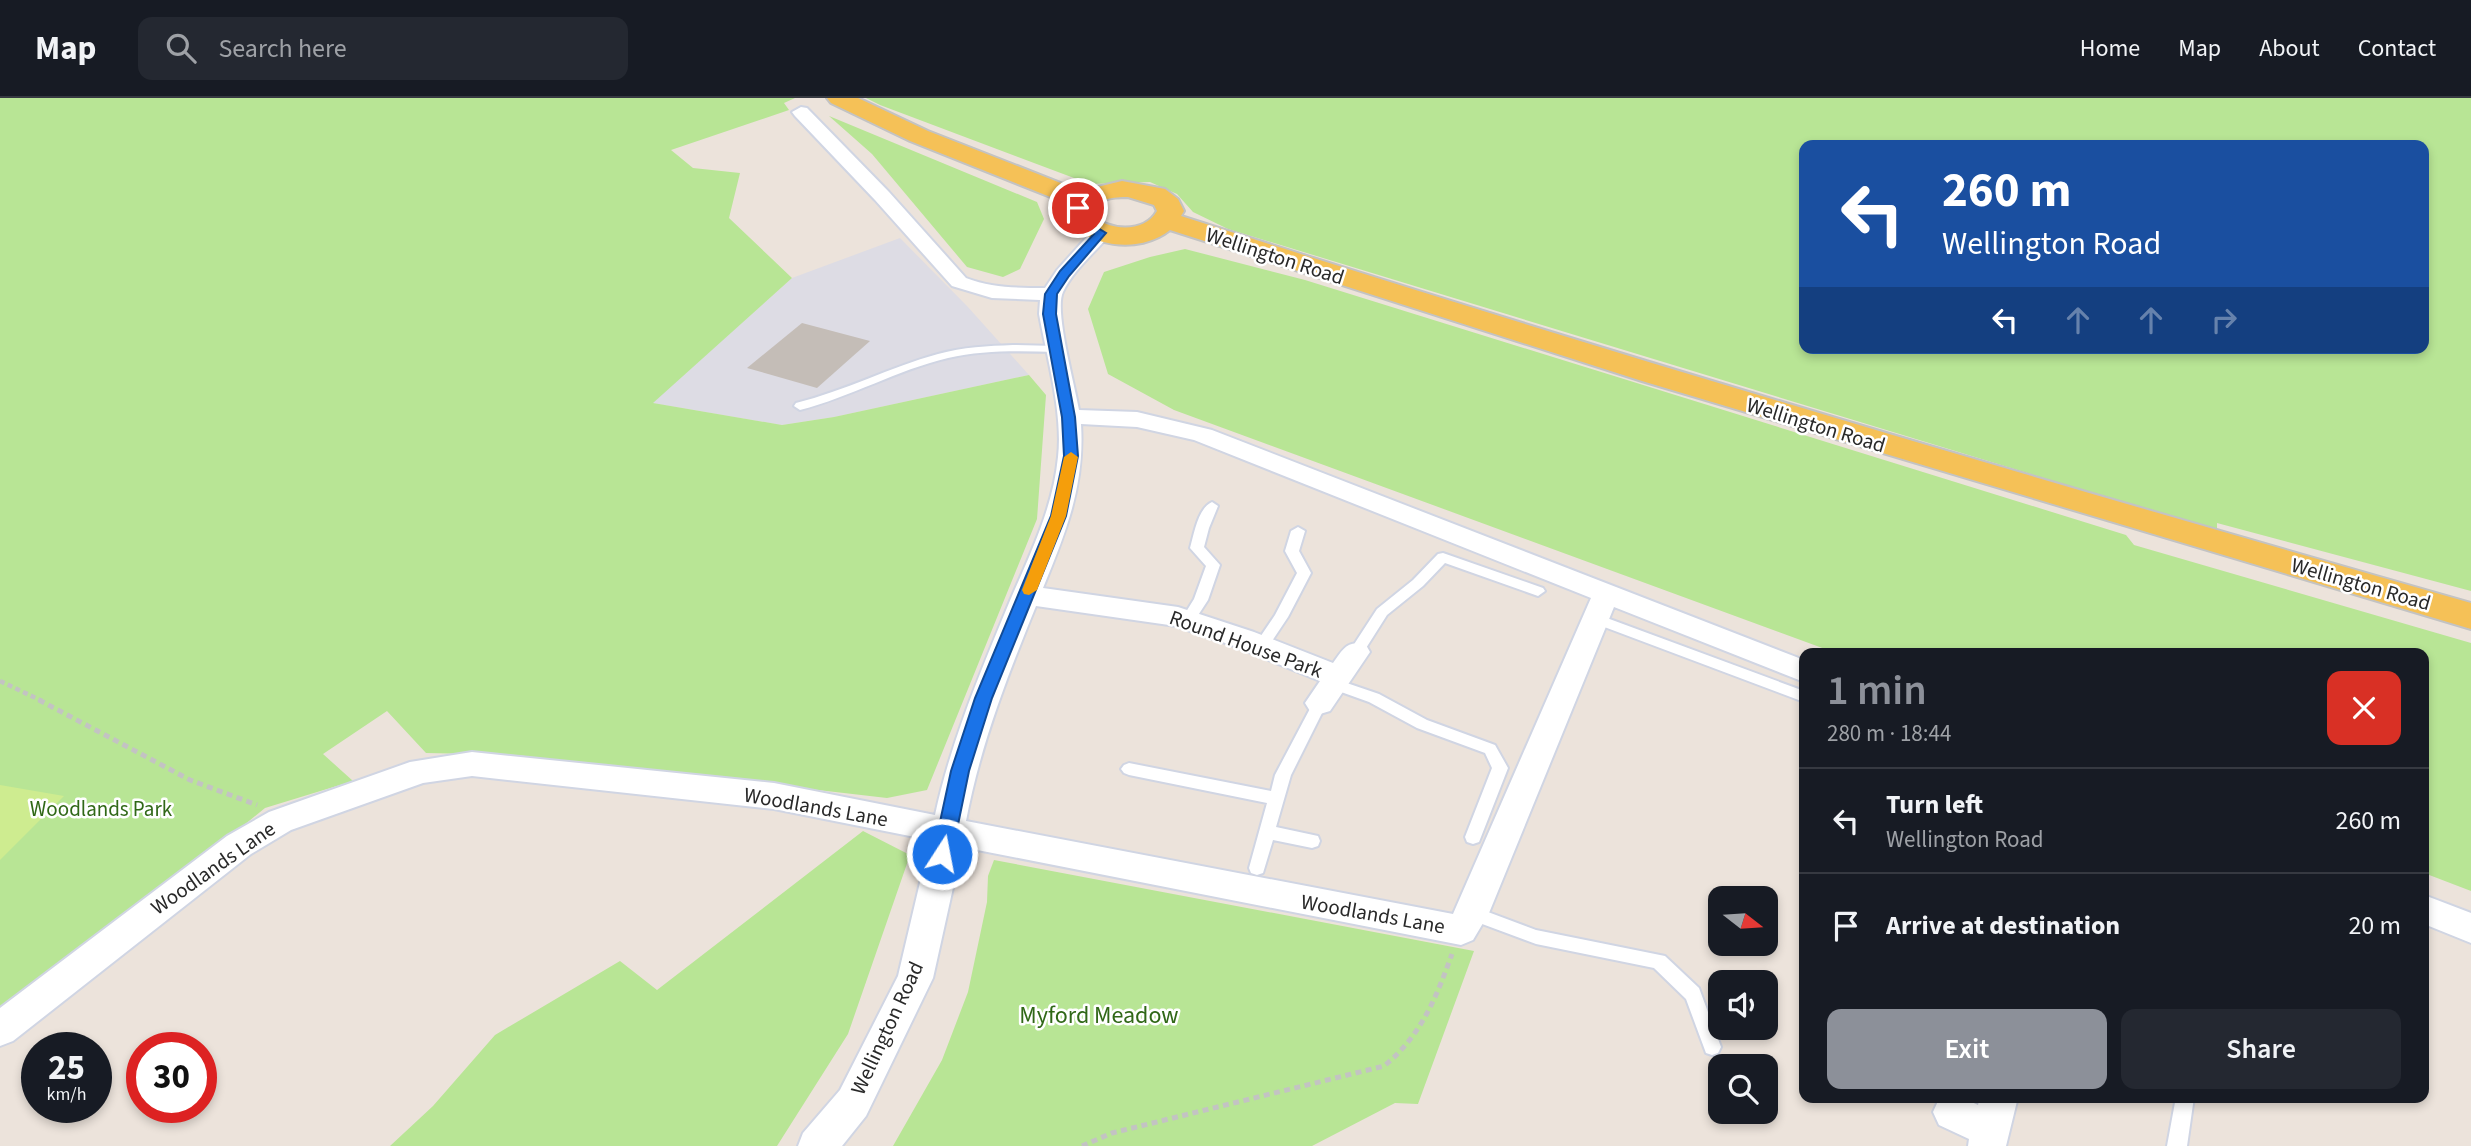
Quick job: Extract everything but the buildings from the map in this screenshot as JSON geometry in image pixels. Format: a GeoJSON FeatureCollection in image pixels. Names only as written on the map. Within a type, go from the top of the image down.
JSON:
{"type":"FeatureCollection","features":[{"type":"Feature","properties":{"kind":"main road"},"geometry":{"type":"LineString","coordinates":[[839,98],[919,136],[1083,201]]}},
{"type":"Feature","properties":{"kind":"main road"},"geometry":{"type":"LineString","coordinates":[[1130,189],[1151,193],[1168,205],[1170,212],[1166,220],[1157,227],[1138,233],[1101,233],[1081,223],[1077,215],[1083,201],[1107,191],[1130,189]]}},
{"type":"Feature","properties":{"kind":"main road","name":"Wellington Road"},"geometry":{"type":"LineString","coordinates":[[1166,220],[1662,379],[2471,616]]}},
{"type":"Feature","properties":{"kind":"street"},"geometry":{"type":"LineString","coordinates":[[801,112],[882,196],[959,282],[975,290],[1002,294],[1051,294],[1064,274],[1101,233]]}},
{"type":"Feature","properties":{"kind":"street","name":"Wellington Road"},"geometry":{"type":"LineString","coordinates":[[817,1146],[853,1102],[915,978],[960,771],[984,698],[1059,516],[1071,456],[1069,417],[1049,314],[1051,294]]}},
{"type":"Feature","properties":{"kind":"street"},"geometry":{"type":"LineString","coordinates":[[1069,417],[1119,416],[1182,428],[1601,606],[1799,669]]}},
{"type":"Feature","properties":{"kind":"street","name":"Round House Park"},"geometry":{"type":"LineString","coordinates":[[1027,595],[1148,611],[1188,620],[1261,646],[1331,688],[1356,652]]}},
{"type":"Feature","properties":{"kind":"street","name":"Woodlands Lane"},"geometry":{"type":"LineString","coordinates":[[0,1028],[239,845],[280,821],[421,771],[471,764],[774,796],[1248,891],[1466,922],[1601,606]]}},
{"type":"Feature","properties":{"kind":"street"},"geometry":{"type":"LineString","coordinates":[[2429,911],[2471,928]]}},
{"type":"Feature","properties":{"kind":"street"},"geometry":{"type":"LineString","coordinates":[[1952,1112],[1992,1125]]}},
{"type":"Feature","properties":{"kind":"lane"},"geometry":{"type":"LineString","coordinates":[[800,406],[831,399],[942,356],[998,348],[1056,349]]}},
{"type":"Feature","properties":{"kind":"lane"},"geometry":{"type":"LineString","coordinates":[[1188,620],[1202,600],[1213,565],[1197,548],[1212,506]]}},
{"type":"Feature","properties":{"kind":"lane"},"geometry":{"type":"LineString","coordinates":[[1261,646],[1282,617],[1304,573],[1292,551],[1298,531]]}},
{"type":"Feature","properties":{"kind":"lane"},"geometry":{"type":"LineString","coordinates":[[1356,652],[1382,612],[1419,583],[1443,557],[1538,591]]}},
{"type":"Feature","properties":{"kind":"lane"},"geometry":{"type":"LineString","coordinates":[[1601,606],[1799,695]]}},
{"type":"Feature","properties":{"kind":"lane"},"geometry":{"type":"LineString","coordinates":[[1257,868],[1283,775],[1331,688],[1374,698],[1422,724],[1490,750],[1500,768],[1473,837]]}},
{"type":"Feature","properties":{"kind":"lane"},"geometry":{"type":"LineString","coordinates":[[1129,769],[1275,798]]}},
{"type":"Feature","properties":{"kind":"lane"},"geometry":{"type":"LineString","coordinates":[[1266,832],[1312,841]]}},
{"type":"Feature","properties":{"kind":"lane"},"geometry":{"type":"LineString","coordinates":[[1466,922],[1660,961],[1693,995],[1712,1047]]}},
{"type":"Feature","properties":{"kind":"lane"},"geometry":{"type":"LineString","coordinates":[[2177,1146],[2184,1103]]}},
{"type":"Feature","properties":{"kind":"path"},"geometry":{"type":"LineString","coordinates":[[0,681],[31,694],[201,787],[265,808],[280,821]]}},
{"type":"Feature","properties":{"kind":"path"},"geometry":{"type":"LineString","coordinates":[[1082,1146],[1112,1133],[1384,1066],[1405,1050],[1427,1020],[1466,922]]}},
{"type":"Feature","properties":{"kind":"shaded area"},"geometry":{"type":"Polygon","coordinates":[[[900,238],[967,306],[1029,375],[834,417],[782,425],[652,403],[792,278],[900,238]]]}},
{"type":"Feature","properties":{"kind":"green space","name":"Woodlands Park"},"geometry":{"type":"Polygon","coordinates":[[[0,98],[795,98],[784,103],[789,110],[671,150],[693,168],[740,173],[729,218],[792,278],[653,403],[782,425],[834,417],[1029,375],[1046,395],[1037,519],[927,790],[887,798],[516,755],[426,753],[387,711],[323,754],[353,781],[265,808],[177,880],[0,1014],[0,98]]]}},
{"type":"Feature","properties":{"kind":"green space"},"geometry":{"type":"Polygon","coordinates":[[[866,98],[2471,98],[2471,591],[2217,523],[2217,531],[1228,229],[1193,212],[1177,194],[1150,182],[1090,184],[866,98]]]}},
{"type":"Feature","properties":{"kind":"green space"},"geometry":{"type":"Polygon","coordinates":[[[829,116],[1037,202],[1044,219],[1020,269],[1003,277],[967,267],[872,154],[829,116]]]}},
{"type":"Feature","properties":{"kind":"green space"},"geometry":{"type":"Polygon","coordinates":[[[1185,249],[1305,280],[2126,535],[2134,545],[2471,643],[2471,891],[2429,875],[2429,648],[1822,648],[1174,410],[1108,374],[1088,309],[1104,272],[1185,249]]]}},
{"type":"Feature","properties":{"kind":"green space"},"geometry":{"type":"Polygon","coordinates":[[[0,785],[64,796],[0,860],[0,785]]]}},
{"type":"Feature","properties":{"kind":"green space"},"geometry":{"type":"Polygon","coordinates":[[[863,831],[910,855],[848,1034],[777,1146],[390,1146],[433,1106],[495,1035],[620,961],[657,990],[863,831]]]}},
{"type":"Feature","properties":{"kind":"green space","name":"Myford Meadow"},"geometry":{"type":"Polygon","coordinates":[[[994,860],[1474,951],[1418,1104],[1395,1103],[1312,1146],[893,1146],[942,1060],[968,992],[987,902],[988,876],[994,860]]]}},
{"type":"Feature","properties":{"kind":"slow traffic"},"geometry":{"type":"LineString","coordinates":[[1029,590],[1059,516],[1071,457]]}},
{"type":"Feature","properties":{"kind":"route"},"geometry":{"type":"LineString","coordinates":[[942,854],[960,771],[984,698],[1059,516],[1071,456],[1069,417],[1049,314],[1051,294],[1064,274],[1101,233],[1081,223],[1077,215],[1078,208]]}}]}
